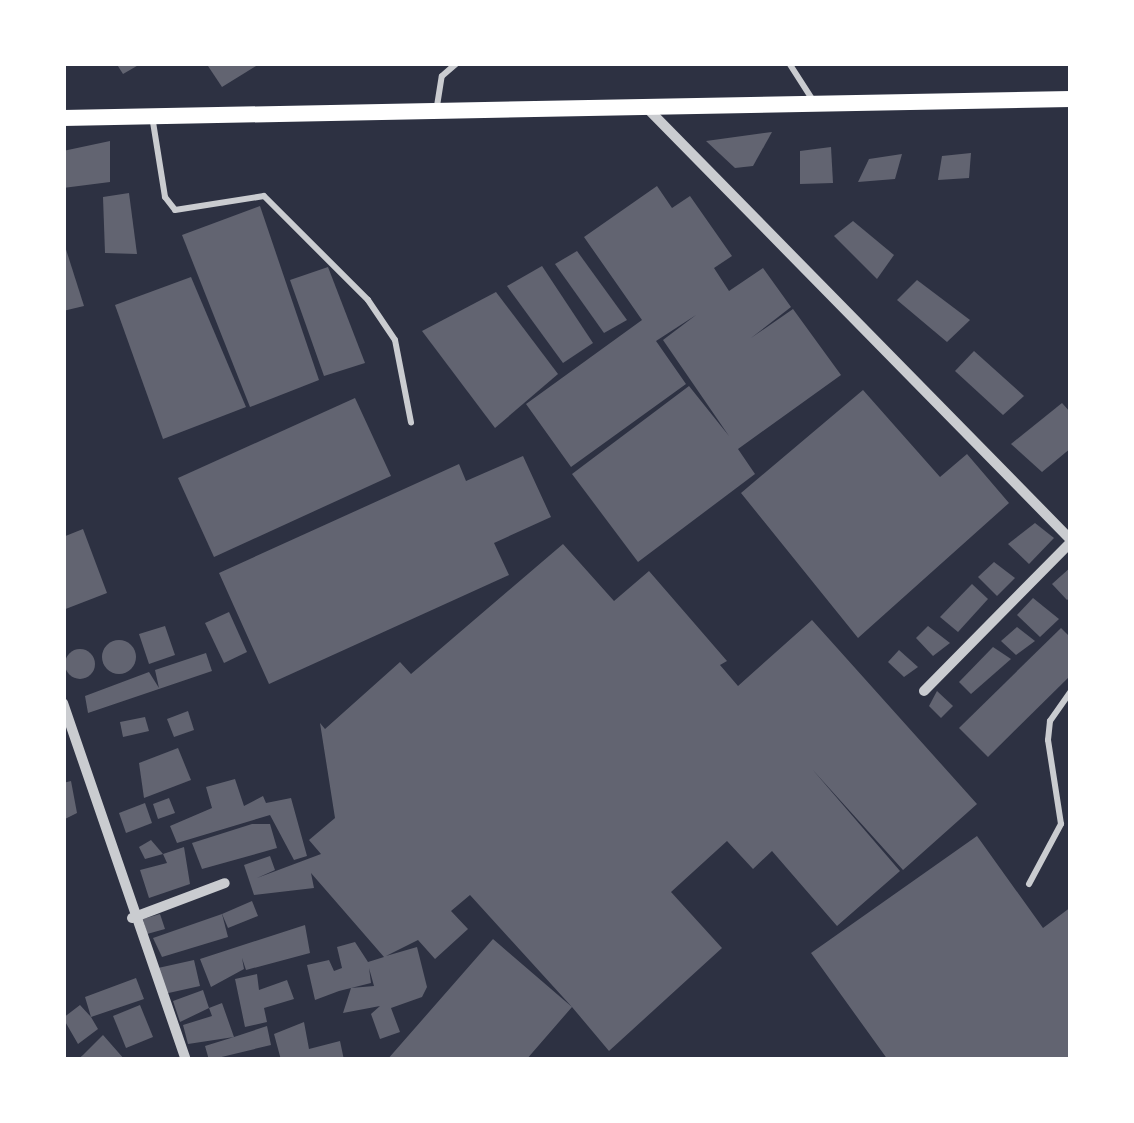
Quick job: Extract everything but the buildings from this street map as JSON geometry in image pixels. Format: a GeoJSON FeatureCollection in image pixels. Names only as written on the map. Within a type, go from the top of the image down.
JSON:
{"type":"FeatureCollection","features":[{"type":"Feature","properties":{"kind":"main road"},"geometry":{"type":"LineString","coordinates":[[63,118],[437,106],[1071,100]]}},
{"type":"Feature","properties":{"kind":"street"},"geometry":{"type":"LineString","coordinates":[[644,105],[1071,541],[924,691]]}},
{"type":"Feature","properties":{"kind":"street"},"geometry":{"type":"LineString","coordinates":[[63,703],[132,917],[186,1060]]}},
{"type":"Feature","properties":{"kind":"street"},"geometry":{"type":"LineString","coordinates":[[132,917],[225,884]]}},
{"type":"Feature","properties":{"kind":"lane"},"geometry":{"type":"LineString","coordinates":[[437,106],[442,76],[457,63]]}},
{"type":"Feature","properties":{"kind":"lane"},"geometry":{"type":"LineString","coordinates":[[789,63],[814,102]]}},
{"type":"Feature","properties":{"kind":"lane"},"geometry":{"type":"LineString","coordinates":[[152,118],[172,207],[186,213],[264,196],[368,300],[395,340],[411,422]]}},
{"type":"Feature","properties":{"kind":"lane"},"geometry":{"type":"LineString","coordinates":[[1029,884],[1061,824],[1048,740],[1071,691]]}}]}
